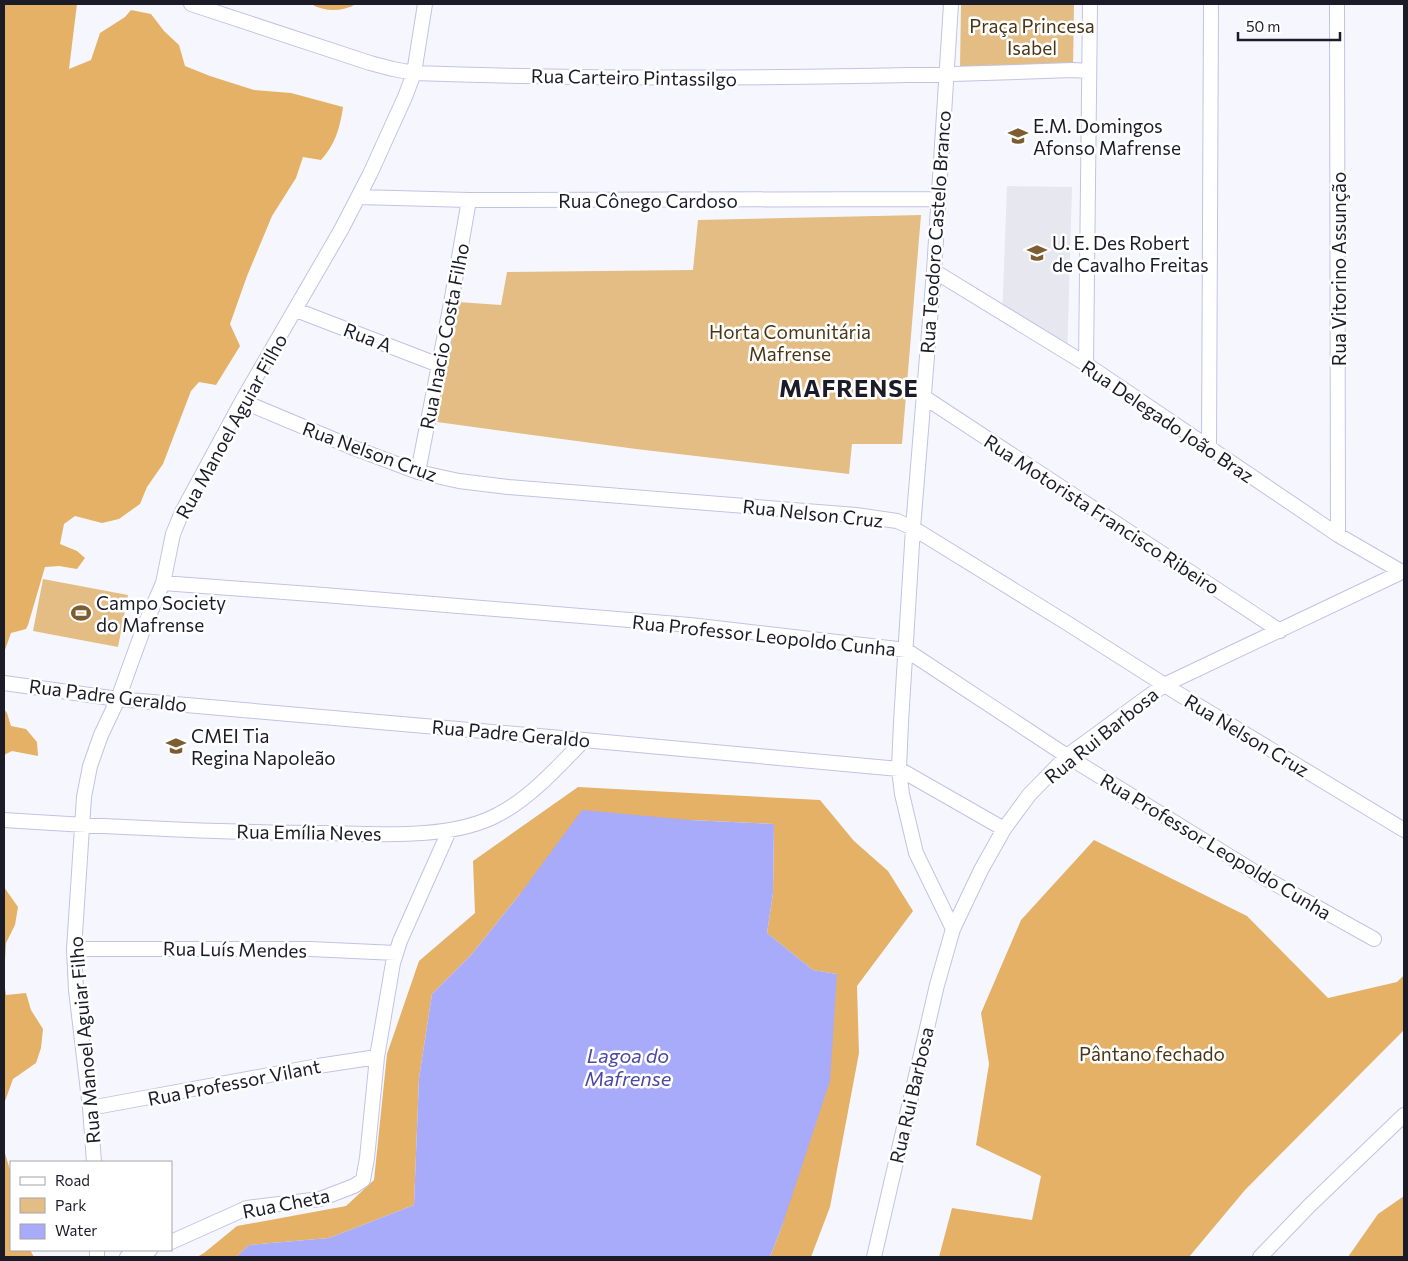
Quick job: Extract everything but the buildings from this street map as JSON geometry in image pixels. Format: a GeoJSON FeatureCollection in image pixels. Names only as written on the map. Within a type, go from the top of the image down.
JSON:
{"type":"FeatureCollection","features":[{"type":"Feature","properties":{"kind":"street","name":"Rua Carteiro Pintassilgo"},"geometry":{"type":"LineString","coordinates":[[191,4],[362,60],[414,73],[678,79],[1088,71]]}},
{"type":"Feature","properties":{"kind":"street","name":"Rua Manoel Aguiar Filho"},"geometry":{"type":"LineString","coordinates":[[94,1161],[90,1108],[76,990],[74,949],[84,797],[88,772],[101,734],[118,699],[144,627],[163,583],[177,523],[242,401],[296,310],[370,174],[414,73],[425,4]]}},
{"type":"Feature","properties":{"kind":"street","name":"Rua Teodoro Castelo Branco"},"geometry":{"type":"LineString","coordinates":[[951,4],[945,74],[934,271],[913,528],[899,770],[902,794],[916,853],[954,929]]}},
{"type":"Feature","properties":{"kind":"street"},"geometry":{"type":"LineString","coordinates":[[1086,364],[1090,4]]}},
{"type":"Feature","properties":{"kind":"street"},"geometry":{"type":"LineString","coordinates":[[1209,448],[1211,4]]}},
{"type":"Feature","properties":{"kind":"street","name":"Rua Vitorino Assunção"},"geometry":{"type":"LineString","coordinates":[[1337,4],[1338,535]]}},
{"type":"Feature","properties":{"kind":"street","name":"Rua Cônego Cardoso"},"geometry":{"type":"LineString","coordinates":[[358,197],[469,200],[938,199]]}},
{"type":"Feature","properties":{"kind":"street","name":"Rua Inacio Costa Filho"},"geometry":{"type":"LineString","coordinates":[[418,472],[469,200]]}},
{"type":"Feature","properties":{"kind":"street","name":"Rua Delegado João Braz"},"geometry":{"type":"LineString","coordinates":[[934,271],[1086,364],[1338,535],[1403,572]]}},
{"type":"Feature","properties":{"kind":"street","name":"Rua A"},"geometry":{"type":"LineString","coordinates":[[296,310],[439,365]]}},
{"type":"Feature","properties":{"kind":"street","name":"Rua Motorista Francisco Ribeiro"},"geometry":{"type":"LineString","coordinates":[[924,397],[1280,631]]}},
{"type":"Feature","properties":{"kind":"street","name":"Rua Nelson Cruz"},"geometry":{"type":"LineString","coordinates":[[242,401],[354,448],[418,472],[459,481],[508,487],[880,517],[897,521],[913,528],[1036,603],[1164,685],[1404,830]]}},
{"type":"Feature","properties":{"kind":"street","name":"Rua Rui Barbosa"},"geometry":{"type":"LineString","coordinates":[[874,1257],[936,985],[954,929],[981,870],[1004,829],[1029,795],[1067,756],[1164,685],[1403,572]]}},
{"type":"Feature","properties":{"kind":"street","name":"Rua Professor Leopoldo Cunha"},"geometry":{"type":"LineString","coordinates":[[163,583],[324,594],[690,625],[906,650],[1067,756],[1263,877],[1374,939]]}},
{"type":"Feature","properties":{"kind":"street","name":"Rua Padre Geraldo"},"geometry":{"type":"LineString","coordinates":[[4,683],[118,699],[899,770],[1004,829]]}},
{"type":"Feature","properties":{"kind":"street","name":"Rua Emília Neves"},"geometry":{"type":"LineString","coordinates":[[4,820],[83,826],[261,833],[377,834],[449,831],[499,815],[521,800],[584,740]]}},
{"type":"Feature","properties":{"kind":"street","name":"Rua Cheta"},"geometry":{"type":"LineString","coordinates":[[172,1242],[247,1208],[320,1199],[347,1189],[364,1180],[377,1057],[396,952],[449,831]]}},
{"type":"Feature","properties":{"kind":"street","name":"Rua Luís Mendes"},"geometry":{"type":"LineString","coordinates":[[74,949],[310,949],[396,952]]}},
{"type":"Feature","properties":{"kind":"street","name":"Rua Professor Vilant"},"geometry":{"type":"LineString","coordinates":[[90,1108],[377,1057]]}},
{"type":"Feature","properties":{"kind":"street"},"geometry":{"type":"LineString","coordinates":[[1260,1257],[1309,1206],[1404,1115]]}},
{"type":"Feature","properties":{"kind":"street"},"geometry":{"type":"LineString","coordinates":[[127,1257],[147,1251]]}},
{"type":"Feature","properties":{"kind":"shaded area","name":"U. E. Des Robert de Cavalho Freitas"},"geometry":{"type":"Polygon","coordinates":[[[1007,186],[1072,187],[1067,361],[1002,320],[1007,186]]]}},
{"type":"Feature","properties":{"kind":"green space"},"geometry":{"type":"Polygon","coordinates":[[[4,4],[77,4],[69,69],[91,60],[100,33],[125,17],[131,10],[151,14],[164,31],[179,45],[185,66],[254,90],[291,93],[343,107],[338,129],[330,148],[321,160],[303,157],[296,178],[272,216],[247,276],[230,324],[240,346],[216,385],[199,382],[191,391],[163,464],[147,487],[140,504],[119,519],[102,523],[75,516],[64,524],[60,544],[77,551],[85,558],[77,569],[59,566],[45,567],[28,625],[26,629],[11,633],[5,650],[4,650],[4,4]]]}},
{"type":"Feature","properties":{"kind":"green space"},"geometry":{"type":"Polygon","coordinates":[[[311,4],[356,4],[339,10],[328,10],[311,4]]]}},
{"type":"Feature","properties":{"kind":"green space","name":"Praça Princesa Isabel"},"geometry":{"type":"Polygon","coordinates":[[[961,4],[1074,4],[1073,70],[960,68],[961,4]]]}},
{"type":"Feature","properties":{"kind":"green space","name":"Horta Comunitária Mafrense"},"geometry":{"type":"Polygon","coordinates":[[[921,215],[902,444],[852,444],[849,474],[636,449],[437,422],[458,302],[501,305],[507,272],[693,270],[698,220],[921,215]]]}},
{"type":"Feature","properties":{"kind":"green space","name":"Campo Society do Mafrense"},"geometry":{"type":"Polygon","coordinates":[[[43,579],[128,595],[118,647],[33,631],[43,579]]]}},
{"type":"Feature","properties":{"kind":"green space"},"geometry":{"type":"Polygon","coordinates":[[[4,709],[11,726],[26,729],[37,742],[38,756],[12,751],[4,755],[4,709]]]}},
{"type":"Feature","properties":{"kind":"green space"},"geometry":{"type":"Polygon","coordinates":[[[578,787],[820,800],[854,841],[888,871],[913,911],[857,986],[859,1053],[830,1207],[811,1257],[770,1257],[782,1226],[837,974],[813,970],[767,933],[773,893],[774,824],[690,820],[520,894],[471,955],[432,994],[419,1078],[414,1205],[329,1238],[249,1245],[236,1257],[197,1257],[237,1226],[346,1206],[374,1180],[387,1054],[419,961],[475,913],[473,861],[578,787]]]}},
{"type":"Feature","properties":{"kind":"green space","name":"Pântano fechado"},"geometry":{"type":"Polygon","coordinates":[[[1094,840],[1247,916],[1328,998],[1397,982],[1404,975],[1404,1030],[1245,1190],[1189,1257],[939,1257],[952,1208],[1032,1220],[1041,1176],[976,1145],[989,1064],[981,1013],[1021,920],[1094,840]]]}},
{"type":"Feature","properties":{"kind":"green space"},"geometry":{"type":"Polygon","coordinates":[[[4,887],[18,907],[15,925],[6,943],[4,978],[4,887]]]}},
{"type":"Feature","properties":{"kind":"green space"},"geometry":{"type":"Polygon","coordinates":[[[4,981],[6,995],[26,993],[31,1010],[43,1029],[41,1048],[36,1063],[13,1079],[4,1104],[4,981]]]}},
{"type":"Feature","properties":{"kind":"green space"},"geometry":{"type":"Polygon","coordinates":[[[4,1150],[10,1170],[10,1251],[31,1251],[34,1257],[4,1257],[4,1150]]]}},
{"type":"Feature","properties":{"kind":"green space"},"geometry":{"type":"Polygon","coordinates":[[[1404,1196],[1404,1257],[1348,1257],[1378,1214],[1404,1196]]]}},
{"type":"Feature","properties":{"kind":"water","name":"Lagoa do Mafrense"},"geometry":{"type":"Polygon","coordinates":[[[582,810],[690,820],[774,824],[773,893],[767,933],[813,970],[837,974],[830,1081],[770,1257],[236,1257],[249,1245],[329,1238],[414,1205],[419,1078],[432,994],[471,955],[520,894],[582,810]]]}},
{"type":"Feature","properties":{"kind":"place","name":"E.M. Domingos Afonso Mafrense"},"geometry":{"type":"Point","coordinates":[1018,136]}},
{"type":"Feature","properties":{"kind":"place","name":"U. E. Des Robert de Cavalho Freitas"},"geometry":{"type":"Point","coordinates":[1037,253]}},
{"type":"Feature","properties":{"kind":"place","name":"Campo Society do Mafrense"},"geometry":{"type":"Point","coordinates":[81,613]}},
{"type":"Feature","properties":{"kind":"place","name":"CMEI Tia Regina Napoleão"},"geometry":{"type":"Point","coordinates":[176,746]}},
{"type":"Feature","properties":{"kind":"district","name":"MAFRENSE"},"geometry":{"type":"Point","coordinates":[849,387]}}]}
